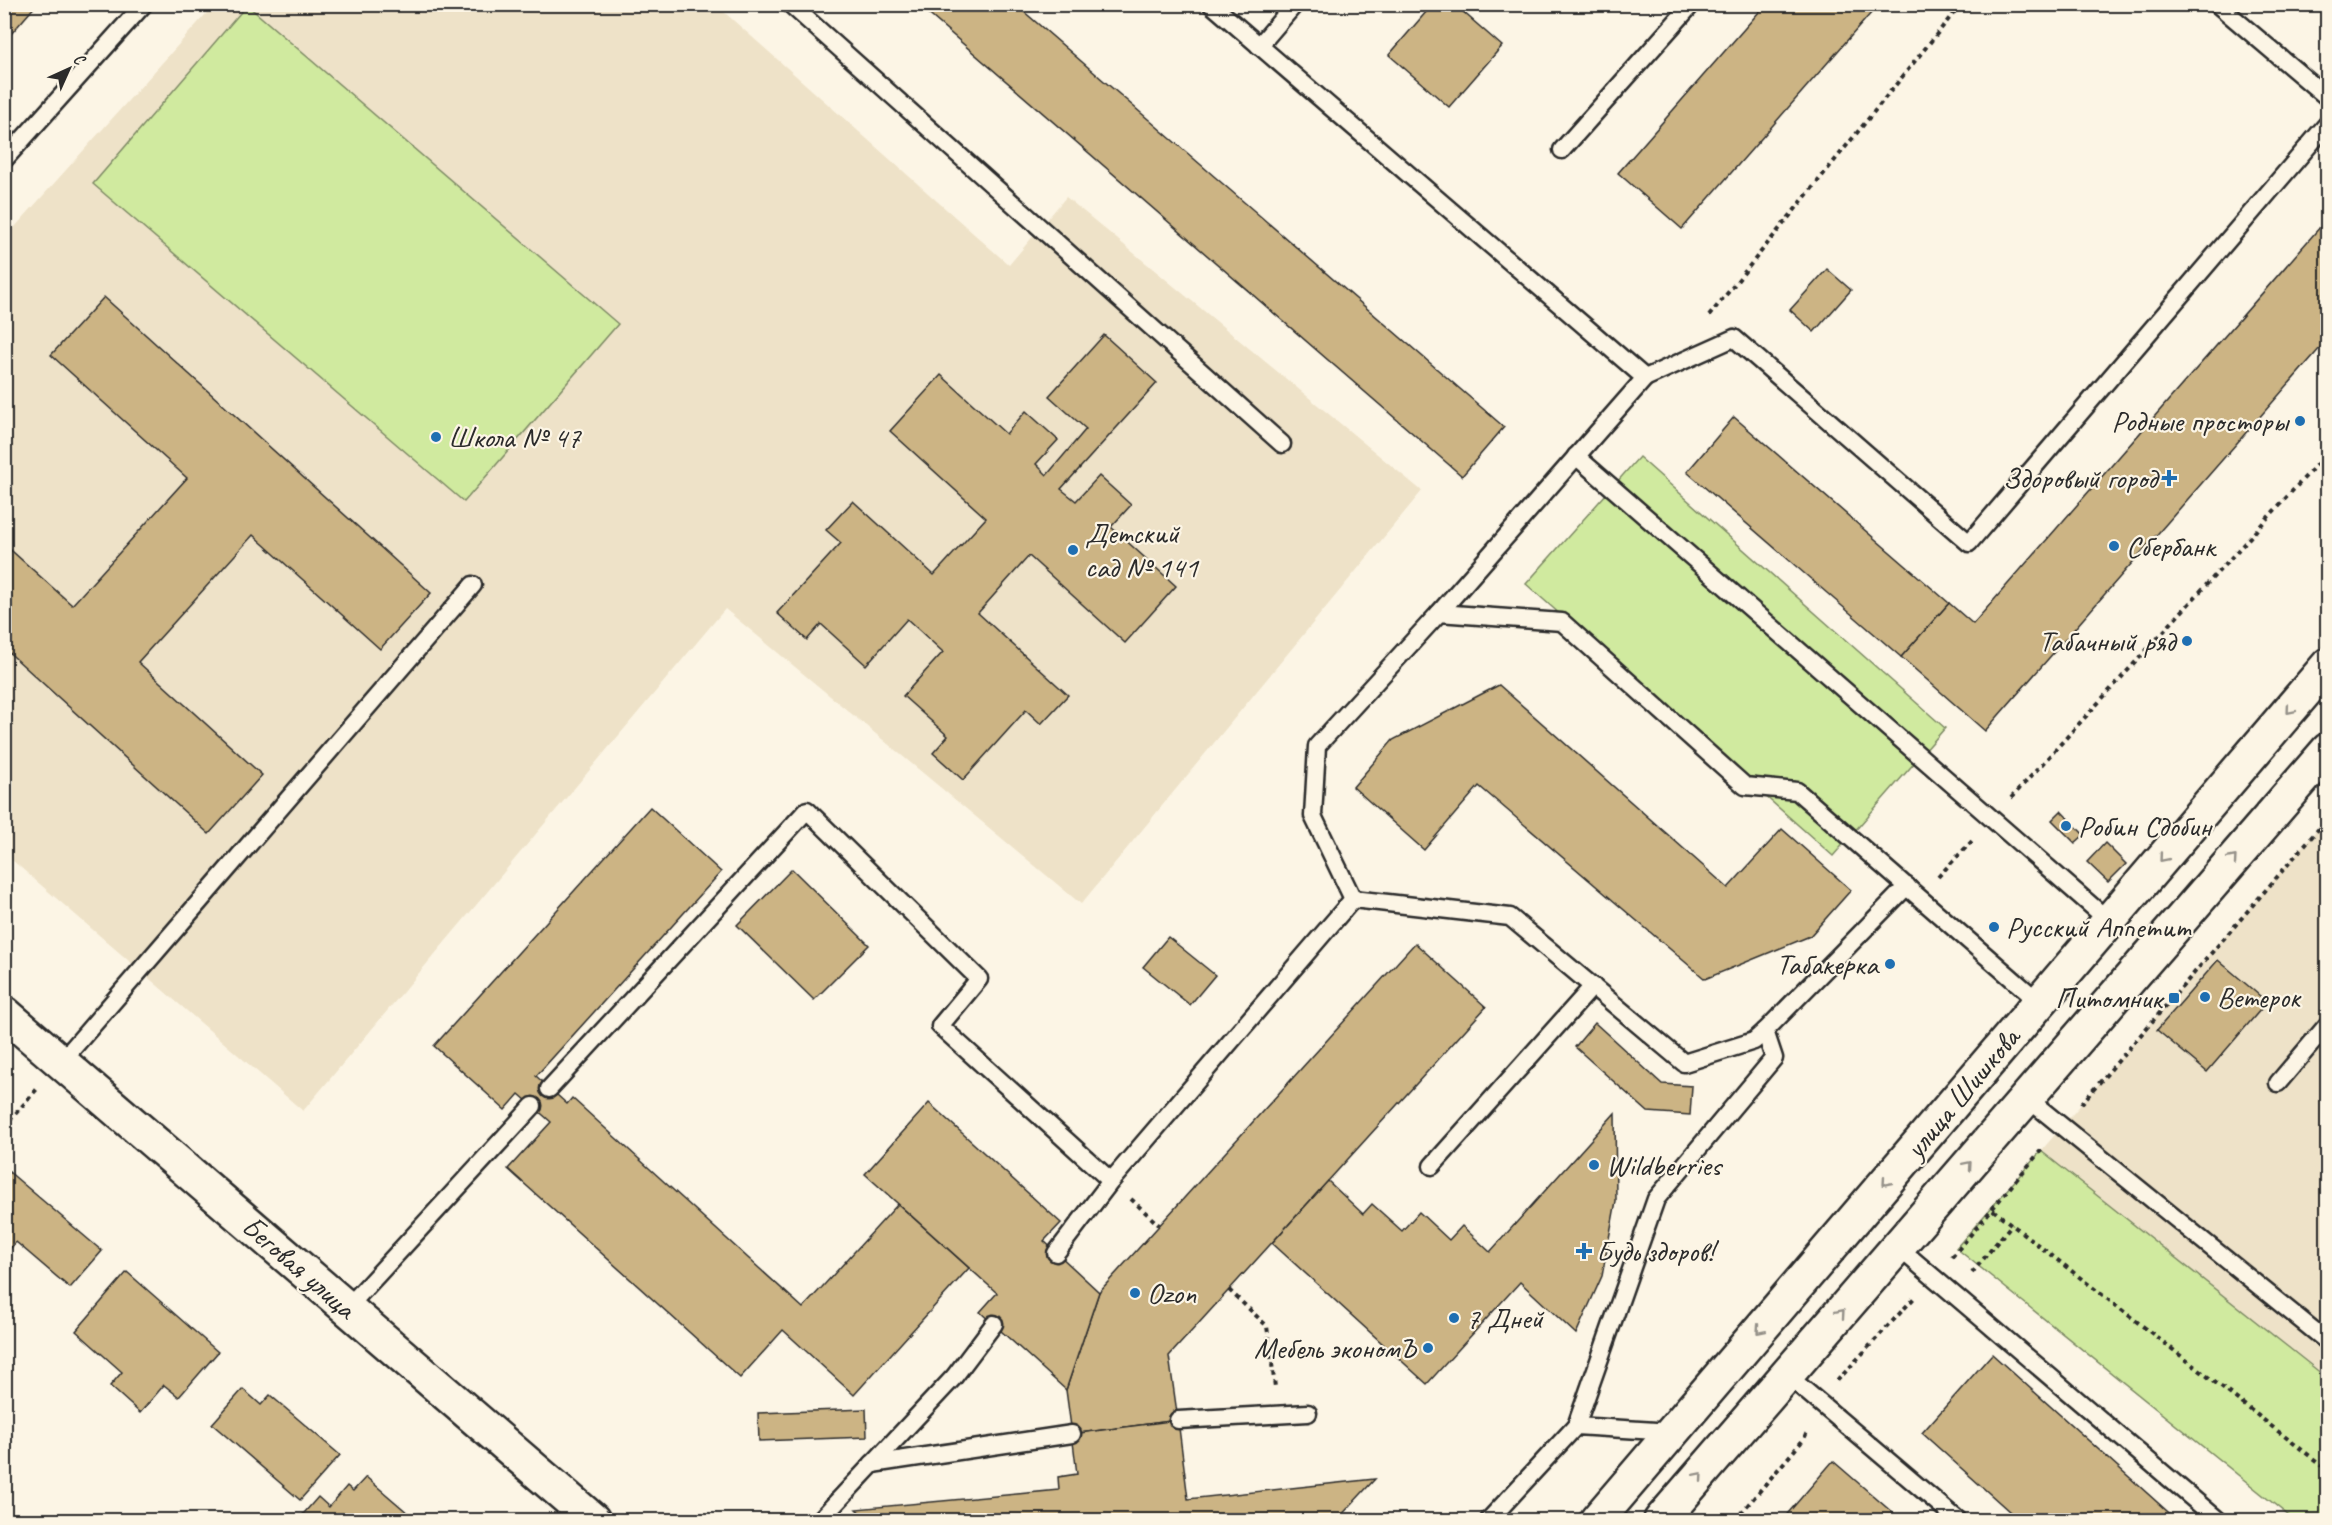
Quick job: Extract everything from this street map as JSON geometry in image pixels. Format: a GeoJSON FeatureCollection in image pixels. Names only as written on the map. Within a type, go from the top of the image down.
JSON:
{"type":"FeatureCollection","features":[{"type":"Feature","properties":{"kind":"main road","name":"улица Шишкова"},"geometry":{"type":"LineString","coordinates":[[1597,1521],[2328,665]]}},
{"type":"Feature","properties":{"kind":"main road","name":"улица Шишкова"},"geometry":{"type":"LineString","coordinates":[[1661,1521],[2328,750]]}},
{"type":"Feature","properties":{"kind":"main road","name":"Беговая улица"},"geometry":{"type":"LineString","coordinates":[[4,1013],[593,1521]]}},
{"type":"Feature","properties":{"kind":"lane"},"geometry":{"type":"LineString","coordinates":[[4,160],[144,4]]}},
{"type":"Feature","properties":{"kind":"lane"},"geometry":{"type":"LineString","coordinates":[[790,4],[1282,444]]}},
{"type":"Feature","properties":{"kind":"lane"},"geometry":{"type":"LineString","coordinates":[[1211,4],[1645,378]]}},
{"type":"Feature","properties":{"kind":"lane"},"geometry":{"type":"LineString","coordinates":[[1259,46],[1295,4]]}},
{"type":"Feature","properties":{"kind":"lane"},"geometry":{"type":"LineString","coordinates":[[1562,150],[1692,4]]}},
{"type":"Feature","properties":{"kind":"lane"},"geometry":{"type":"LineString","coordinates":[[2227,7],[2328,98]]}},
{"type":"Feature","properties":{"kind":"lane"},"geometry":{"type":"LineString","coordinates":[[1353,898],[1313,816],[1317,746],[1439,613],[1645,378],[1734,338],[1969,543],[2328,123]]}},
{"type":"Feature","properties":{"kind":"lane"},"geometry":{"type":"LineString","coordinates":[[1576,456],[2109,921]]}},
{"type":"Feature","properties":{"kind":"lane"},"geometry":{"type":"LineString","coordinates":[[61,1062],[473,585]]}},
{"type":"Feature","properties":{"kind":"lane"},"geometry":{"type":"LineString","coordinates":[[1439,613],[1562,622],[1745,786],[1797,791],[2039,1002]]}},
{"type":"Feature","properties":{"kind":"lane"},"geometry":{"type":"LineString","coordinates":[[549,1089],[807,810],[979,979],[940,1026],[1110,1180]]}},
{"type":"Feature","properties":{"kind":"lane"},"geometry":{"type":"LineString","coordinates":[[1353,898],[1510,917],[1684,1063],[1755,1041],[1906,886]]}},
{"type":"Feature","properties":{"kind":"lane"},"geometry":{"type":"LineString","coordinates":[[1056,1252],[1110,1180],[1353,898]]}},
{"type":"Feature","properties":{"kind":"lane"},"geometry":{"type":"LineString","coordinates":[[1432,1167],[1593,986]]}},
{"type":"Feature","properties":{"kind":"lane"},"geometry":{"type":"LineString","coordinates":[[2278,1083],[2328,1024]]}},
{"type":"Feature","properties":{"kind":"lane"},"geometry":{"type":"LineString","coordinates":[[1489,1521],[1576,1426],[1656,1198],[1774,1058],[1765,1031]]}},
{"type":"Feature","properties":{"kind":"lane"},"geometry":{"type":"LineString","coordinates":[[2027,1098],[2328,1342]]}},
{"type":"Feature","properties":{"kind":"lane"},"geometry":{"type":"LineString","coordinates":[[346,1308],[533,1106]]}},
{"type":"Feature","properties":{"kind":"lane"},"geometry":{"type":"LineString","coordinates":[[1898,1246],[2218,1521]]}},
{"type":"Feature","properties":{"kind":"lane"},"geometry":{"type":"LineString","coordinates":[[820,1521],[954,1377],[994,1324]]}},
{"type":"Feature","properties":{"kind":"lane"},"geometry":{"type":"LineString","coordinates":[[1787,1374],[1958,1521]]}},
{"type":"Feature","properties":{"kind":"lane"},"geometry":{"type":"LineString","coordinates":[[1178,1420],[1308,1413]]}},
{"type":"Feature","properties":{"kind":"lane"},"geometry":{"type":"LineString","coordinates":[[1576,1426],[1673,1432]]}},
{"type":"Feature","properties":{"kind":"lane"},"geometry":{"type":"LineString","coordinates":[[872,1464],[1072,1434]]}},
{"type":"Feature","properties":{"kind":"path"},"geometry":{"type":"LineString","coordinates":[[1705,321],[1962,4]]}},
{"type":"Feature","properties":{"kind":"path"},"geometry":{"type":"LineString","coordinates":[[2091,711],[2328,452]]}},
{"type":"Feature","properties":{"kind":"path"},"geometry":{"type":"LineString","coordinates":[[1736,1521],[1804,1439],[1818,1401],[1993,1210],[2062,1126],[2328,818]]}},
{"type":"Feature","properties":{"kind":"path"},"geometry":{"type":"LineString","coordinates":[[4,1127],[61,1062]]}},
{"type":"Feature","properties":{"kind":"path"},"geometry":{"type":"LineString","coordinates":[[1110,1180],[1159,1225]]}},
{"type":"Feature","properties":{"kind":"path"},"geometry":{"type":"LineString","coordinates":[[1993,1210],[2328,1470]]}},
{"type":"Feature","properties":{"kind":"path"},"geometry":{"type":"LineString","coordinates":[[1955,1294],[2012,1224]]}},
{"type":"Feature","properties":{"kind":"path"},"geometry":{"type":"LineString","coordinates":[[1229,1290],[1266,1326],[1279,1414]]}},
{"type":"Feature","properties":{"kind":"shaded area","name":"Школа № 47"},"geometry":{"type":"Polygon","coordinates":[[[214,5],[716,5],[1009,265],[1066,197],[1422,491],[1081,904],[725,609],[303,1111],[5,854],[5,238],[214,5]]]}},
{"type":"Feature","properties":{"kind":"shaded area"},"geometry":{"type":"Polygon","coordinates":[[[2327,818],[2327,1378],[2041,1151],[2327,818]]]}},
{"type":"Feature","properties":{"kind":"green space"},"geometry":{"type":"Polygon","coordinates":[[[247,5],[618,324],[464,502],[93,184],[247,5]]]}},
{"type":"Feature","properties":{"kind":"green space"},"geometry":{"type":"Polygon","coordinates":[[[1639,457],[1945,728],[1833,856],[1526,584],[1639,457]]]}},
{"type":"Feature","properties":{"kind":"green space"},"geometry":{"type":"Polygon","coordinates":[[[2041,1151],[2327,1378],[2327,1520],[2294,1520],[1956,1248],[2041,1151]]]}},
{"type":"Feature","properties":{"kind":"building"},"geometry":{"type":"Polygon","coordinates":[[[4,4],[37,4],[4,42],[4,4]]]}},
{"type":"Feature","properties":{"kind":"building"},"geometry":{"type":"Polygon","coordinates":[[[917,4],[1015,4],[1504,427],[1462,476],[917,4]]]}},
{"type":"Feature","properties":{"kind":"building"},"geometry":{"type":"Polygon","coordinates":[[[1433,4],[1454,4],[1502,46],[1449,107],[1389,55],[1433,4]]]}},
{"type":"Feature","properties":{"kind":"building"},"geometry":{"type":"Polygon","coordinates":[[[1766,4],[1879,4],[1682,229],[1618,173],[1766,4]]]}},
{"type":"Feature","properties":{"kind":"building"},"geometry":{"type":"Polygon","coordinates":[[[2328,218],[2328,339],[1985,731],[1901,657],[1949,603],[1973,624],[2328,218]]]}},
{"type":"Feature","properties":{"kind":"building"},"geometry":{"type":"Polygon","coordinates":[[[1827,269],[1851,290],[1814,332],[1790,310],[1827,269]]]}},
{"type":"Feature","properties":{"kind":"building"},"geometry":{"type":"Polygon","coordinates":[[[104,297],[431,593],[380,649],[253,535],[138,662],[262,775],[209,834],[4,648],[4,544],[72,605],[187,478],[51,355],[104,297]]]}},
{"type":"Feature","properties":{"kind":"building"},"geometry":{"type":"Polygon","coordinates":[[[1104,335],[1157,383],[1061,489],[1076,501],[1099,476],[1131,505],[1111,527],[1176,586],[1125,643],[1029,556],[978,613],[1068,695],[1041,724],[1026,710],[963,780],[933,753],[948,736],[903,696],[943,652],[907,619],[866,665],[821,624],[807,640],[777,613],[841,543],[826,530],[853,501],[934,575],[986,518],[890,431],[941,375],[1006,434],[1026,411],[1058,440],[1036,464],[1047,475],[1086,429],[1049,396],[1104,335]]]}},
{"type":"Feature","properties":{"kind":"building"},"geometry":{"type":"Polygon","coordinates":[[[1734,417],[1949,603],[1901,657],[1687,472],[1734,417]]]}},
{"type":"Feature","properties":{"kind":"building"},"geometry":{"type":"Polygon","coordinates":[[[1499,685],[1728,888],[1782,829],[1851,890],[1810,936],[1705,979],[1479,786],[1424,850],[1353,787],[1393,740],[1499,685]]]}},
{"type":"Feature","properties":{"kind":"building"},"geometry":{"type":"Polygon","coordinates":[[[650,807],[721,872],[536,1076],[567,1104],[572,1098],[803,1308],[898,1204],[969,1268],[854,1395],[783,1330],[740,1378],[508,1169],[551,1122],[519,1094],[505,1110],[434,1046],[650,807]]]}},
{"type":"Feature","properties":{"kind":"building"},"geometry":{"type":"Polygon","coordinates":[[[2061,811],[2084,835],[2075,843],[2052,820],[2061,811]]]}},
{"type":"Feature","properties":{"kind":"building"},"geometry":{"type":"Polygon","coordinates":[[[2105,843],[2126,864],[2108,882],[2087,862],[2105,843]]]}},
{"type":"Feature","properties":{"kind":"building"},"geometry":{"type":"Polygon","coordinates":[[[792,869],[869,945],[814,1000],[737,925],[792,869]]]}},
{"type":"Feature","properties":{"kind":"building"},"geometry":{"type":"Polygon","coordinates":[[[1168,937],[1215,975],[1190,1005],[1143,967],[1168,937]]]}},
{"type":"Feature","properties":{"kind":"building"},"geometry":{"type":"Polygon","coordinates":[[[1415,943],[1486,1007],[1169,1356],[1178,1420],[1072,1434],[1066,1390],[1099,1292],[1415,943]]]}},
{"type":"Feature","properties":{"kind":"building"},"geometry":{"type":"Polygon","coordinates":[[[2218,960],[2267,1002],[2207,1072],[2157,1030],[2218,960]]]}},
{"type":"Feature","properties":{"kind":"building"},"geometry":{"type":"Polygon","coordinates":[[[1595,1023],[1662,1084],[1692,1086],[1690,1115],[1648,1112],[1575,1047],[1595,1023]]]}},
{"type":"Feature","properties":{"kind":"building"},"geometry":{"type":"Polygon","coordinates":[[[929,1103],[1061,1223],[1044,1241],[1099,1292],[1066,1390],[980,1312],[997,1293],[865,1174],[929,1103]]]}},
{"type":"Feature","properties":{"kind":"building"},"geometry":{"type":"Polygon","coordinates":[[[1615,1113],[1616,1201],[1602,1276],[1576,1334],[1520,1282],[1427,1384],[1272,1243],[1328,1181],[1363,1214],[1372,1204],[1402,1231],[1419,1212],[1449,1240],[1462,1226],[1490,1252],[1615,1113]]]}},
{"type":"Feature","properties":{"kind":"building"},"geometry":{"type":"Polygon","coordinates":[[[8,1171],[102,1251],[70,1288],[16,1242],[4,1256],[4,1175],[8,1171]]]}},
{"type":"Feature","properties":{"kind":"building"},"geometry":{"type":"Polygon","coordinates":[[[127,1272],[218,1352],[179,1397],[164,1385],[140,1413],[110,1386],[122,1372],[76,1331],[127,1272]]]}},
{"type":"Feature","properties":{"kind":"building"},"geometry":{"type":"Polygon","coordinates":[[[1992,1354],[2177,1520],[2019,1520],[1922,1433],[1992,1354]]]}},
{"type":"Feature","properties":{"kind":"building"},"geometry":{"type":"Polygon","coordinates":[[[243,1389],[261,1405],[270,1395],[340,1455],[300,1500],[212,1424],[243,1389]]]}},
{"type":"Feature","properties":{"kind":"building"},"geometry":{"type":"Polygon","coordinates":[[[866,1409],[867,1437],[759,1441],[758,1413],[866,1409]]]}},
{"type":"Feature","properties":{"kind":"building"},"geometry":{"type":"Polygon","coordinates":[[[1178,1420],[1188,1499],[1375,1479],[1337,1520],[869,1520],[856,1509],[1059,1490],[1058,1477],[1077,1474],[1072,1434],[1178,1420]]]}},
{"type":"Feature","properties":{"kind":"building"},"geometry":{"type":"Polygon","coordinates":[[[1833,1461],[1901,1520],[1782,1520],[1833,1461]]]}},
{"type":"Feature","properties":{"kind":"building"},"geometry":{"type":"Polygon","coordinates":[[[366,1477],[416,1520],[298,1520],[318,1497],[329,1507],[347,1486],[353,1491],[366,1477]]]}},
{"type":"Feature","properties":{"kind":"place","name":"Родные просторы"},"geometry":{"type":"Point","coordinates":[2300,421]}},
{"type":"Feature","properties":{"kind":"place","name":"Школа № 47"},"geometry":{"type":"Point","coordinates":[436,437]}},
{"type":"Feature","properties":{"kind":"place","name":"Здоровый город"},"geometry":{"type":"Point","coordinates":[2169,478]}},
{"type":"Feature","properties":{"kind":"place","name":"Сбербанк"},"geometry":{"type":"Point","coordinates":[2114,546]}},
{"type":"Feature","properties":{"kind":"place","name":"Детский сад № 141"},"geometry":{"type":"Point","coordinates":[1073,550]}},
{"type":"Feature","properties":{"kind":"place","name":"Табачный ряд"},"geometry":{"type":"Point","coordinates":[2187,641]}},
{"type":"Feature","properties":{"kind":"place","name":"Робин Сдобин"},"geometry":{"type":"Point","coordinates":[2066,826]}},
{"type":"Feature","properties":{"kind":"place","name":"Русский Аппетит"},"geometry":{"type":"Point","coordinates":[1994,927]}},
{"type":"Feature","properties":{"kind":"place","name":"Табакерка"},"geometry":{"type":"Point","coordinates":[1890,964]}},
{"type":"Feature","properties":{"kind":"place","name":"Ветерок"},"geometry":{"type":"Point","coordinates":[2205,997]}},
{"type":"Feature","properties":{"kind":"place","name":"Питомник"},"geometry":{"type":"Point","coordinates":[2174,998]}},
{"type":"Feature","properties":{"kind":"place","name":"Wildberries"},"geometry":{"type":"Point","coordinates":[1594,1165]}},
{"type":"Feature","properties":{"kind":"place","name":"Будь здоров!"},"geometry":{"type":"Point","coordinates":[1584,1251]}},
{"type":"Feature","properties":{"kind":"place","name":"Ozon"},"geometry":{"type":"Point","coordinates":[1135,1293]}},
{"type":"Feature","properties":{"kind":"place","name":"7 Дней"},"geometry":{"type":"Point","coordinates":[1454,1318]}},
{"type":"Feature","properties":{"kind":"place","name":"Мебель экономЪ"},"geometry":{"type":"Point","coordinates":[1428,1348]}}]}
